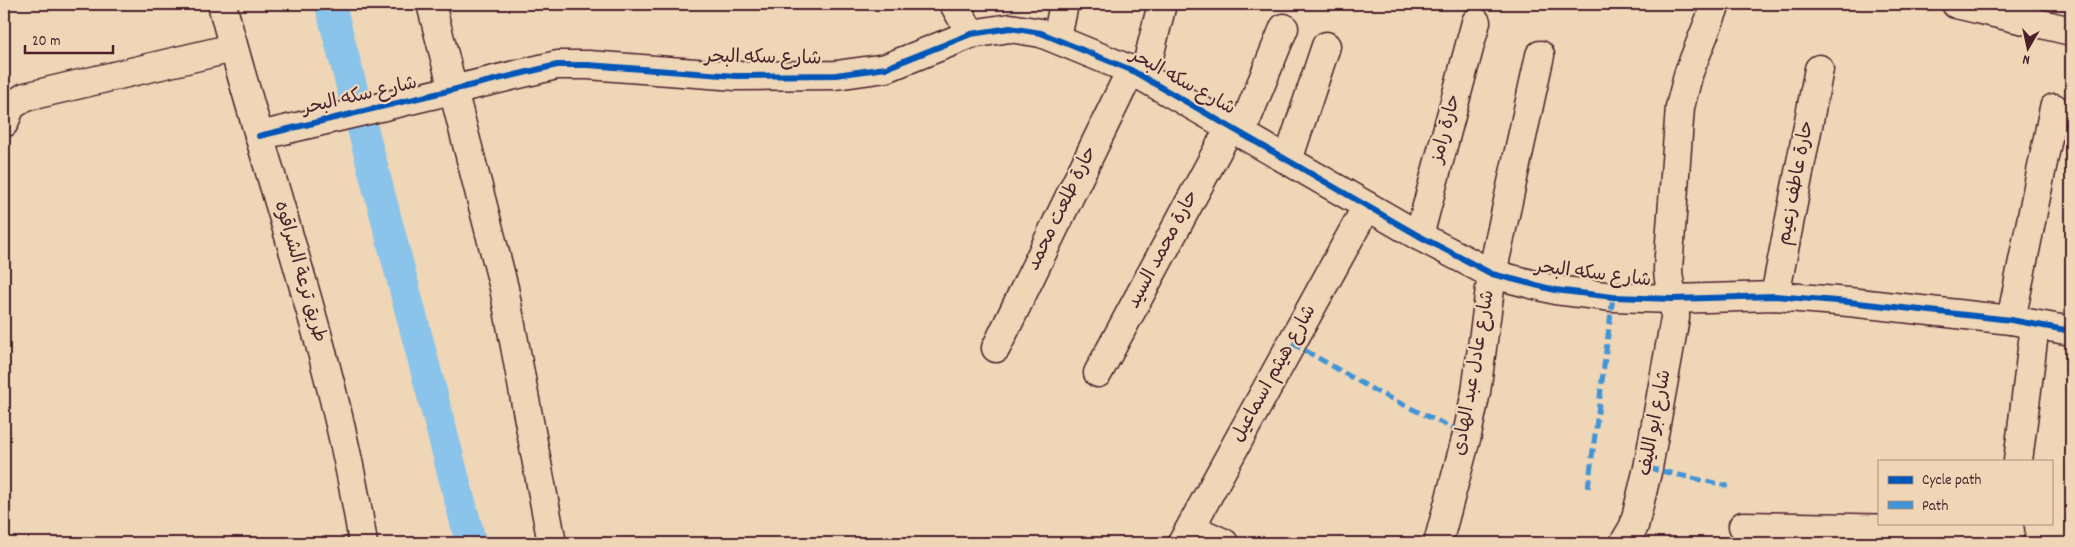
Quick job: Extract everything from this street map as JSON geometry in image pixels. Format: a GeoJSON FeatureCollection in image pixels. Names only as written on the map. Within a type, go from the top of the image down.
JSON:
{"type":"FeatureCollection","features":[{"type":"Feature","properties":{"kind":"street","name":"طريق ترعة الشراقوه"},"geometry":{"type":"LineString","coordinates":[[222,4],[233,48],[337,405],[355,492],[363,543]]}},
{"type":"Feature","properties":{"kind":"street"},"geometry":{"type":"LineString","coordinates":[[431,4],[444,92],[504,288],[552,543]]}},
{"type":"Feature","properties":{"kind":"street"},"geometry":{"type":"LineString","coordinates":[[954,4],[971,34]]}},
{"type":"Feature","properties":{"kind":"street"},"geometry":{"type":"LineString","coordinates":[[1057,38],[1064,4]]}},
{"type":"Feature","properties":{"kind":"street","name":"حارة طلعت محمد"},"geometry":{"type":"LineString","coordinates":[[996,348],[1137,74],[1162,4]]}},
{"type":"Feature","properties":{"kind":"street","name":"شارع ابو الليف"},"geometry":{"type":"LineString","coordinates":[[1624,543],[1634,526],[1648,468],[1675,318],[1668,268],[1680,107],[1690,72],[1716,4]]}},
{"type":"Feature","properties":{"kind":"street"},"geometry":{"type":"LineString","coordinates":[[1956,4],[2071,31]]}},
{"type":"Feature","properties":{"kind":"street","name":"حارة رامز"},"geometry":{"type":"LineString","coordinates":[[1419,236],[1476,22]]}},
{"type":"Feature","properties":{"kind":"street","name":"شارع سكه البحر"},"geometry":{"type":"LineString","coordinates":[[259,136],[556,64],[736,76],[836,75],[886,68],[971,34],[1010,28],[1041,33],[1057,38],[1137,74],[1419,236],[1492,274],[1555,290],[1613,297],[1673,299],[1775,296],[1848,302],[2023,323],[2071,331]]}},
{"type":"Feature","properties":{"kind":"street","name":"حارة محمد السيد"},"geometry":{"type":"LineString","coordinates":[[1098,373],[1235,130],[1284,28]]}},
{"type":"Feature","properties":{"kind":"street"},"geometry":{"type":"LineString","coordinates":[[1288,160],[1326,46]]}},
{"type":"Feature","properties":{"kind":"street"},"geometry":{"type":"LineString","coordinates":[[4,123],[11,106],[25,97],[233,48]]}},
{"type":"Feature","properties":{"kind":"street","name":"شارع عادل عبد الهادى"},"geometry":{"type":"LineString","coordinates":[[1438,543],[1467,435],[1476,392],[1492,274],[1540,55]]}},
{"type":"Feature","properties":{"kind":"street","name":"حارة عاطف زعيم"},"geometry":{"type":"LineString","coordinates":[[1775,296],[1819,69]]}},
{"type":"Feature","properties":{"kind":"street"},"geometry":{"type":"LineString","coordinates":[[2018,460],[2023,323],[2054,108]]}},
{"type":"Feature","properties":{"kind":"street","name":"شارع هيثم اسماعيل"},"geometry":{"type":"LineString","coordinates":[[1187,536],[1367,206]]}},
{"type":"Feature","properties":{"kind":"street"},"geometry":{"type":"LineString","coordinates":[[1743,526],[2010,532]]}},
{"type":"Feature","properties":{"kind":"street"},"geometry":{"type":"LineString","coordinates":[[1187,536],[1224,543]]}},
{"type":"Feature","properties":{"kind":"waterway"},"geometry":{"type":"LineString","coordinates":[[330,4],[471,543]]}},
{"type":"Feature","properties":{"kind":"marked path"},"geometry":{"type":"LineString","coordinates":[[1588,488],[1613,297]]}},
{"type":"Feature","properties":{"kind":"marked path"},"geometry":{"type":"LineString","coordinates":[[1292,343],[1379,393],[1467,435]]}},
{"type":"Feature","properties":{"kind":"marked path"},"geometry":{"type":"LineString","coordinates":[[1648,468],[1728,486]]}},
{"type":"Feature","properties":{"kind":"cycle path"},"geometry":{"type":"LineString","coordinates":[[259,136],[557,65],[588,65],[736,76],[836,75],[886,68],[971,34],[1010,28],[1041,33],[1131,70],[1419,236],[1492,274],[1555,290],[1613,297],[1673,299],[1775,296],[1849,302],[2011,320],[2071,331]]}}]}
